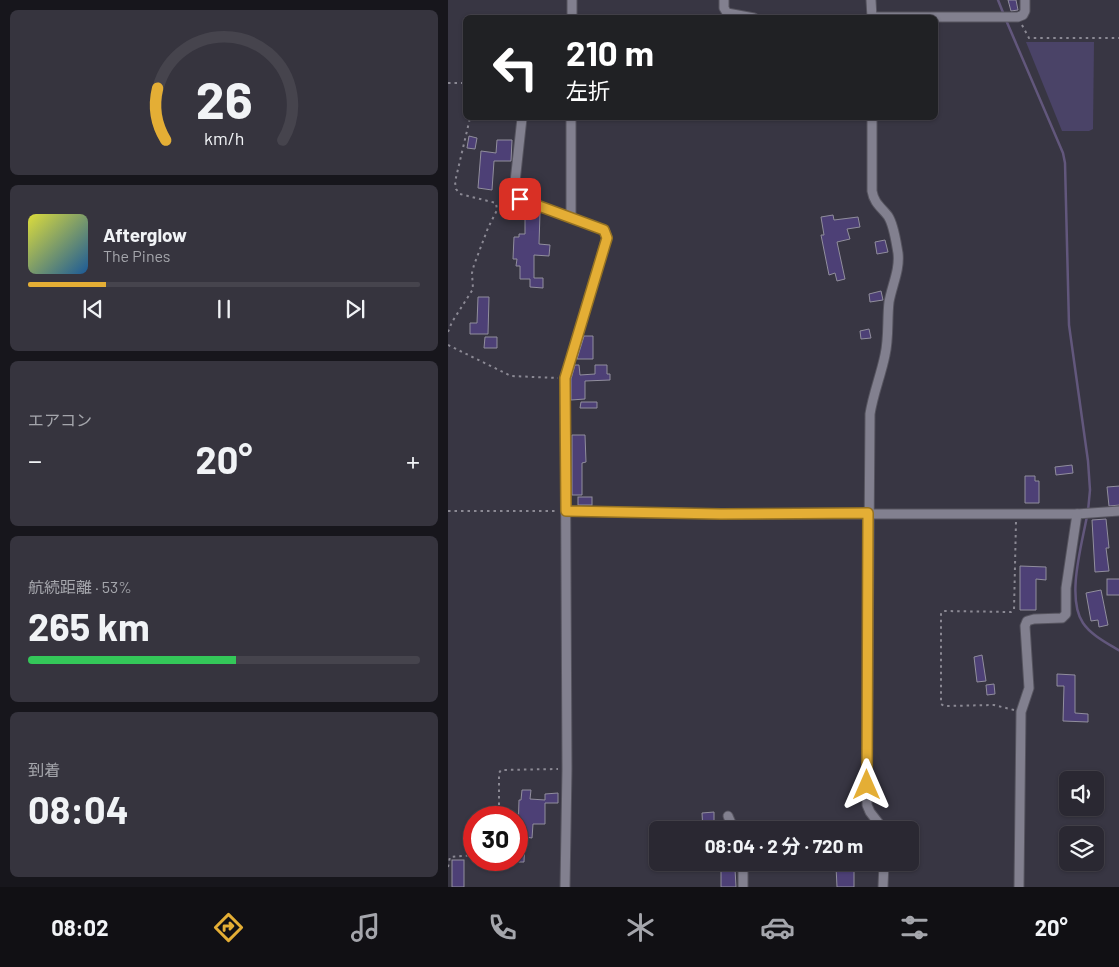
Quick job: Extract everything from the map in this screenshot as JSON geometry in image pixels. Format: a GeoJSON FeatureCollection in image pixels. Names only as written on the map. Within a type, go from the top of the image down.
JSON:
{"type":"FeatureCollection","features":[{"type":"Feature","properties":{"kind":"street"},"geometry":{"type":"LineString","coordinates":[[572,0],[572,15]]}},
{"type":"Feature","properties":{"kind":"street"},"geometry":{"type":"LineString","coordinates":[[724,0],[724,8],[727,13],[738,15]]}},
{"type":"Feature","properties":{"kind":"street"},"geometry":{"type":"LineString","coordinates":[[871,0],[872,15]]}},
{"type":"Feature","properties":{"kind":"street"},"geometry":{"type":"LineString","coordinates":[[938,17],[1016,17],[1023,15],[1025,0]]}},
{"type":"Feature","properties":{"kind":"street"},"geometry":{"type":"LineString","coordinates":[[522,120],[514,191],[520,199],[604,230],[607,238],[565,378],[567,769],[565,887]]}},
{"type":"Feature","properties":{"kind":"street"},"geometry":{"type":"LineString","coordinates":[[570,218],[571,120]]}},
{"type":"Feature","properties":{"kind":"street"},"geometry":{"type":"LineString","coordinates":[[872,120],[872,191],[877,205],[888,216],[891,223],[898,255],[897,274],[889,303],[886,354],[872,400],[870,414],[867,805],[877,821]]}},
{"type":"Feature","properties":{"kind":"street"},"geometry":{"type":"LineString","coordinates":[[566,511],[721,514],[1016,514],[1120,511]]}},
{"type":"Feature","properties":{"kind":"street"},"geometry":{"type":"LineString","coordinates":[[1019,887],[1021,712],[1029,688],[1025,626],[1027,621],[1062,618],[1066,614],[1066,588],[1086,513]]}},
{"type":"Feature","properties":{"kind":"street"},"geometry":{"type":"LineString","coordinates":[[728,816],[730,821]]}},
{"type":"Feature","properties":{"kind":"street"},"geometry":{"type":"LineString","coordinates":[[742,871],[742,887]]}},
{"type":"Feature","properties":{"kind":"street"},"geometry":{"type":"LineString","coordinates":[[883,887],[884,871]]}},
{"type":"Feature","properties":{"kind":"path"},"geometry":{"type":"LineString","coordinates":[[1016,17],[1029,38],[1120,38]]}},
{"type":"Feature","properties":{"kind":"path"},"geometry":{"type":"LineString","coordinates":[[448,83],[463,83]]}},
{"type":"Feature","properties":{"kind":"path"},"geometry":{"type":"LineString","coordinates":[[448,332],[472,289],[474,265],[498,207],[496,203],[460,194],[456,189],[455,182],[470,120]]}},
{"type":"Feature","properties":{"kind":"path"},"geometry":{"type":"LineString","coordinates":[[448,345],[511,376],[565,378]]}},
{"type":"Feature","properties":{"kind":"path"},"geometry":{"type":"LineString","coordinates":[[448,511],[566,511]]}},
{"type":"Feature","properties":{"kind":"path"},"geometry":{"type":"LineString","coordinates":[[1016,514],[1014,610],[1011,612],[942,611],[941,701],[944,706],[994,706],[1021,712]]}},
{"type":"Feature","properties":{"kind":"path"},"geometry":{"type":"LineString","coordinates":[[499,806],[499,773],[501,770],[567,769]]}},
{"type":"Feature","properties":{"kind":"path"},"geometry":{"type":"LineString","coordinates":[[448,868],[448,859],[452,856],[463,856]]}},
{"type":"Feature","properties":{"kind":"shaded area"},"geometry":{"type":"Polygon","coordinates":[[[1026,42],[1094,42],[1093,129],[1089,131],[1062,131],[1026,42]]]}},
{"type":"Feature","properties":{"kind":"building"},"geometry":{"type":"Polygon","coordinates":[[[1008,0],[1016,0],[1018,10],[1011,11],[1008,0]]]}},
{"type":"Feature","properties":{"kind":"building"},"geometry":{"type":"Polygon","coordinates":[[[469,136],[477,138],[475,149],[467,148],[469,136]]]}},
{"type":"Feature","properties":{"kind":"building"},"geometry":{"type":"Polygon","coordinates":[[[497,140],[512,140],[511,161],[494,161],[492,190],[478,188],[481,151],[496,153],[497,140]]]}},
{"type":"Feature","properties":{"kind":"building"},"geometry":{"type":"Polygon","coordinates":[[[509,205],[521,206],[520,217],[508,215],[509,205]]]}},
{"type":"Feature","properties":{"kind":"building"},"geometry":{"type":"Polygon","coordinates":[[[525,212],[540,213],[539,244],[550,245],[549,256],[534,255],[534,278],[543,278],[543,288],[530,287],[530,279],[520,279],[520,266],[516,266],[517,259],[513,259],[514,237],[519,237],[519,234],[525,234],[525,212]]]}},
{"type":"Feature","properties":{"kind":"building"},"geometry":{"type":"Polygon","coordinates":[[[833,215],[834,220],[858,217],[860,227],[847,229],[850,239],[837,242],[845,279],[837,281],[835,273],[829,275],[821,235],[824,235],[821,217],[833,215]]]}},
{"type":"Feature","properties":{"kind":"building"},"geometry":{"type":"Polygon","coordinates":[[[885,240],[888,252],[877,254],[875,242],[885,240]]]}},
{"type":"Feature","properties":{"kind":"building"},"geometry":{"type":"Polygon","coordinates":[[[881,291],[883,300],[870,302],[869,294],[881,291]]]}},
{"type":"Feature","properties":{"kind":"building"},"geometry":{"type":"Polygon","coordinates":[[[478,297],[489,297],[488,334],[470,334],[470,323],[477,323],[478,297]]]}},
{"type":"Feature","properties":{"kind":"building"},"geometry":{"type":"Polygon","coordinates":[[[869,329],[871,338],[861,339],[860,331],[869,329]]]}},
{"type":"Feature","properties":{"kind":"building"},"geometry":{"type":"Polygon","coordinates":[[[584,336],[593,336],[593,359],[577,359],[584,336]]]}},
{"type":"Feature","properties":{"kind":"building"},"geometry":{"type":"Polygon","coordinates":[[[485,337],[497,337],[497,348],[484,348],[485,337]]]}},
{"type":"Feature","properties":{"kind":"building"},"geometry":{"type":"Polygon","coordinates":[[[575,365],[579,365],[580,375],[595,374],[595,365],[607,365],[607,374],[610,374],[610,380],[585,381],[585,399],[571,400],[571,379],[575,365]]]}},
{"type":"Feature","properties":{"kind":"building"},"geometry":{"type":"Polygon","coordinates":[[[581,402],[597,402],[597,408],[580,408],[581,402]]]}},
{"type":"Feature","properties":{"kind":"building"},"geometry":{"type":"Polygon","coordinates":[[[572,435],[585,435],[586,462],[582,463],[582,495],[572,495],[572,435]]]}},
{"type":"Feature","properties":{"kind":"building"},"geometry":{"type":"Polygon","coordinates":[[[1072,465],[1073,473],[1056,475],[1055,467],[1072,465]]]}},
{"type":"Feature","properties":{"kind":"building"},"geometry":{"type":"Polygon","coordinates":[[[1025,476],[1035,476],[1035,481],[1039,481],[1039,503],[1025,503],[1025,476]]]}},
{"type":"Feature","properties":{"kind":"building"},"geometry":{"type":"Polygon","coordinates":[[[1120,486],[1120,505],[1109,506],[1107,487],[1120,486]]]}},
{"type":"Feature","properties":{"kind":"building"},"geometry":{"type":"Polygon","coordinates":[[[578,497],[592,497],[592,505],[578,505],[578,497]]]}},
{"type":"Feature","properties":{"kind":"building"},"geometry":{"type":"Polygon","coordinates":[[[1106,519],[1109,548],[1106,548],[1109,571],[1095,572],[1092,520],[1106,519]]]}},
{"type":"Feature","properties":{"kind":"building"},"geometry":{"type":"Polygon","coordinates":[[[1020,566],[1046,567],[1046,580],[1036,579],[1036,610],[1020,610],[1020,566]]]}},
{"type":"Feature","properties":{"kind":"building"},"geometry":{"type":"Polygon","coordinates":[[[1107,579],[1120,579],[1120,595],[1107,595],[1107,579]]]}},
{"type":"Feature","properties":{"kind":"building"},"geometry":{"type":"Polygon","coordinates":[[[1101,590],[1108,625],[1099,627],[1098,620],[1091,621],[1086,593],[1101,590]]]}},
{"type":"Feature","properties":{"kind":"building"},"geometry":{"type":"Polygon","coordinates":[[[982,655],[986,681],[977,682],[974,657],[982,655]]]}},
{"type":"Feature","properties":{"kind":"building"},"geometry":{"type":"Polygon","coordinates":[[[1057,674],[1075,675],[1075,713],[1088,714],[1088,722],[1063,721],[1064,686],[1057,686],[1057,674]]]}},
{"type":"Feature","properties":{"kind":"building"},"geometry":{"type":"Polygon","coordinates":[[[994,684],[995,694],[987,695],[986,685],[994,684]]]}},
{"type":"Feature","properties":{"kind":"building"},"geometry":{"type":"Polygon","coordinates":[[[522,790],[531,790],[530,799],[545,800],[545,794],[558,793],[558,803],[545,803],[545,824],[533,824],[532,838],[528,837],[528,806],[519,806],[519,800],[521,800],[522,790]]]}},
{"type":"Feature","properties":{"kind":"building"},"geometry":{"type":"Polygon","coordinates":[[[714,812],[714,821],[702,821],[702,813],[714,812]]]}},
{"type":"Feature","properties":{"kind":"building"},"geometry":{"type":"Polygon","coordinates":[[[452,860],[463,860],[464,887],[452,887],[452,860]]]}},
{"type":"Feature","properties":{"kind":"building"},"geometry":{"type":"Polygon","coordinates":[[[721,871],[735,871],[736,887],[721,887],[721,871]]]}},
{"type":"Feature","properties":{"kind":"building"},"geometry":{"type":"Polygon","coordinates":[[[836,871],[854,871],[854,887],[837,887],[836,871]]]}},
{"type":"Feature","properties":{"kind":"waterway"},"geometry":{"type":"LineString","coordinates":[[998,0],[1004,15]]}},
{"type":"Feature","properties":{"kind":"waterway"},"geometry":{"type":"LineString","coordinates":[[1006,20],[1063,153],[1065,163],[1069,325],[1088,461],[1090,490],[1088,511]]}},
{"type":"Feature","properties":{"kind":"waterway"},"geometry":{"type":"LineString","coordinates":[[1087,516],[1075,586],[1078,612],[1083,623],[1090,631],[1120,651]]}},
{"type":"Feature","properties":{"kind":"route"},"geometry":{"type":"LineString","coordinates":[[520,199],[604,230],[607,238],[565,378],[566,511],[721,514],[868,513],[867,785]]}}]}
